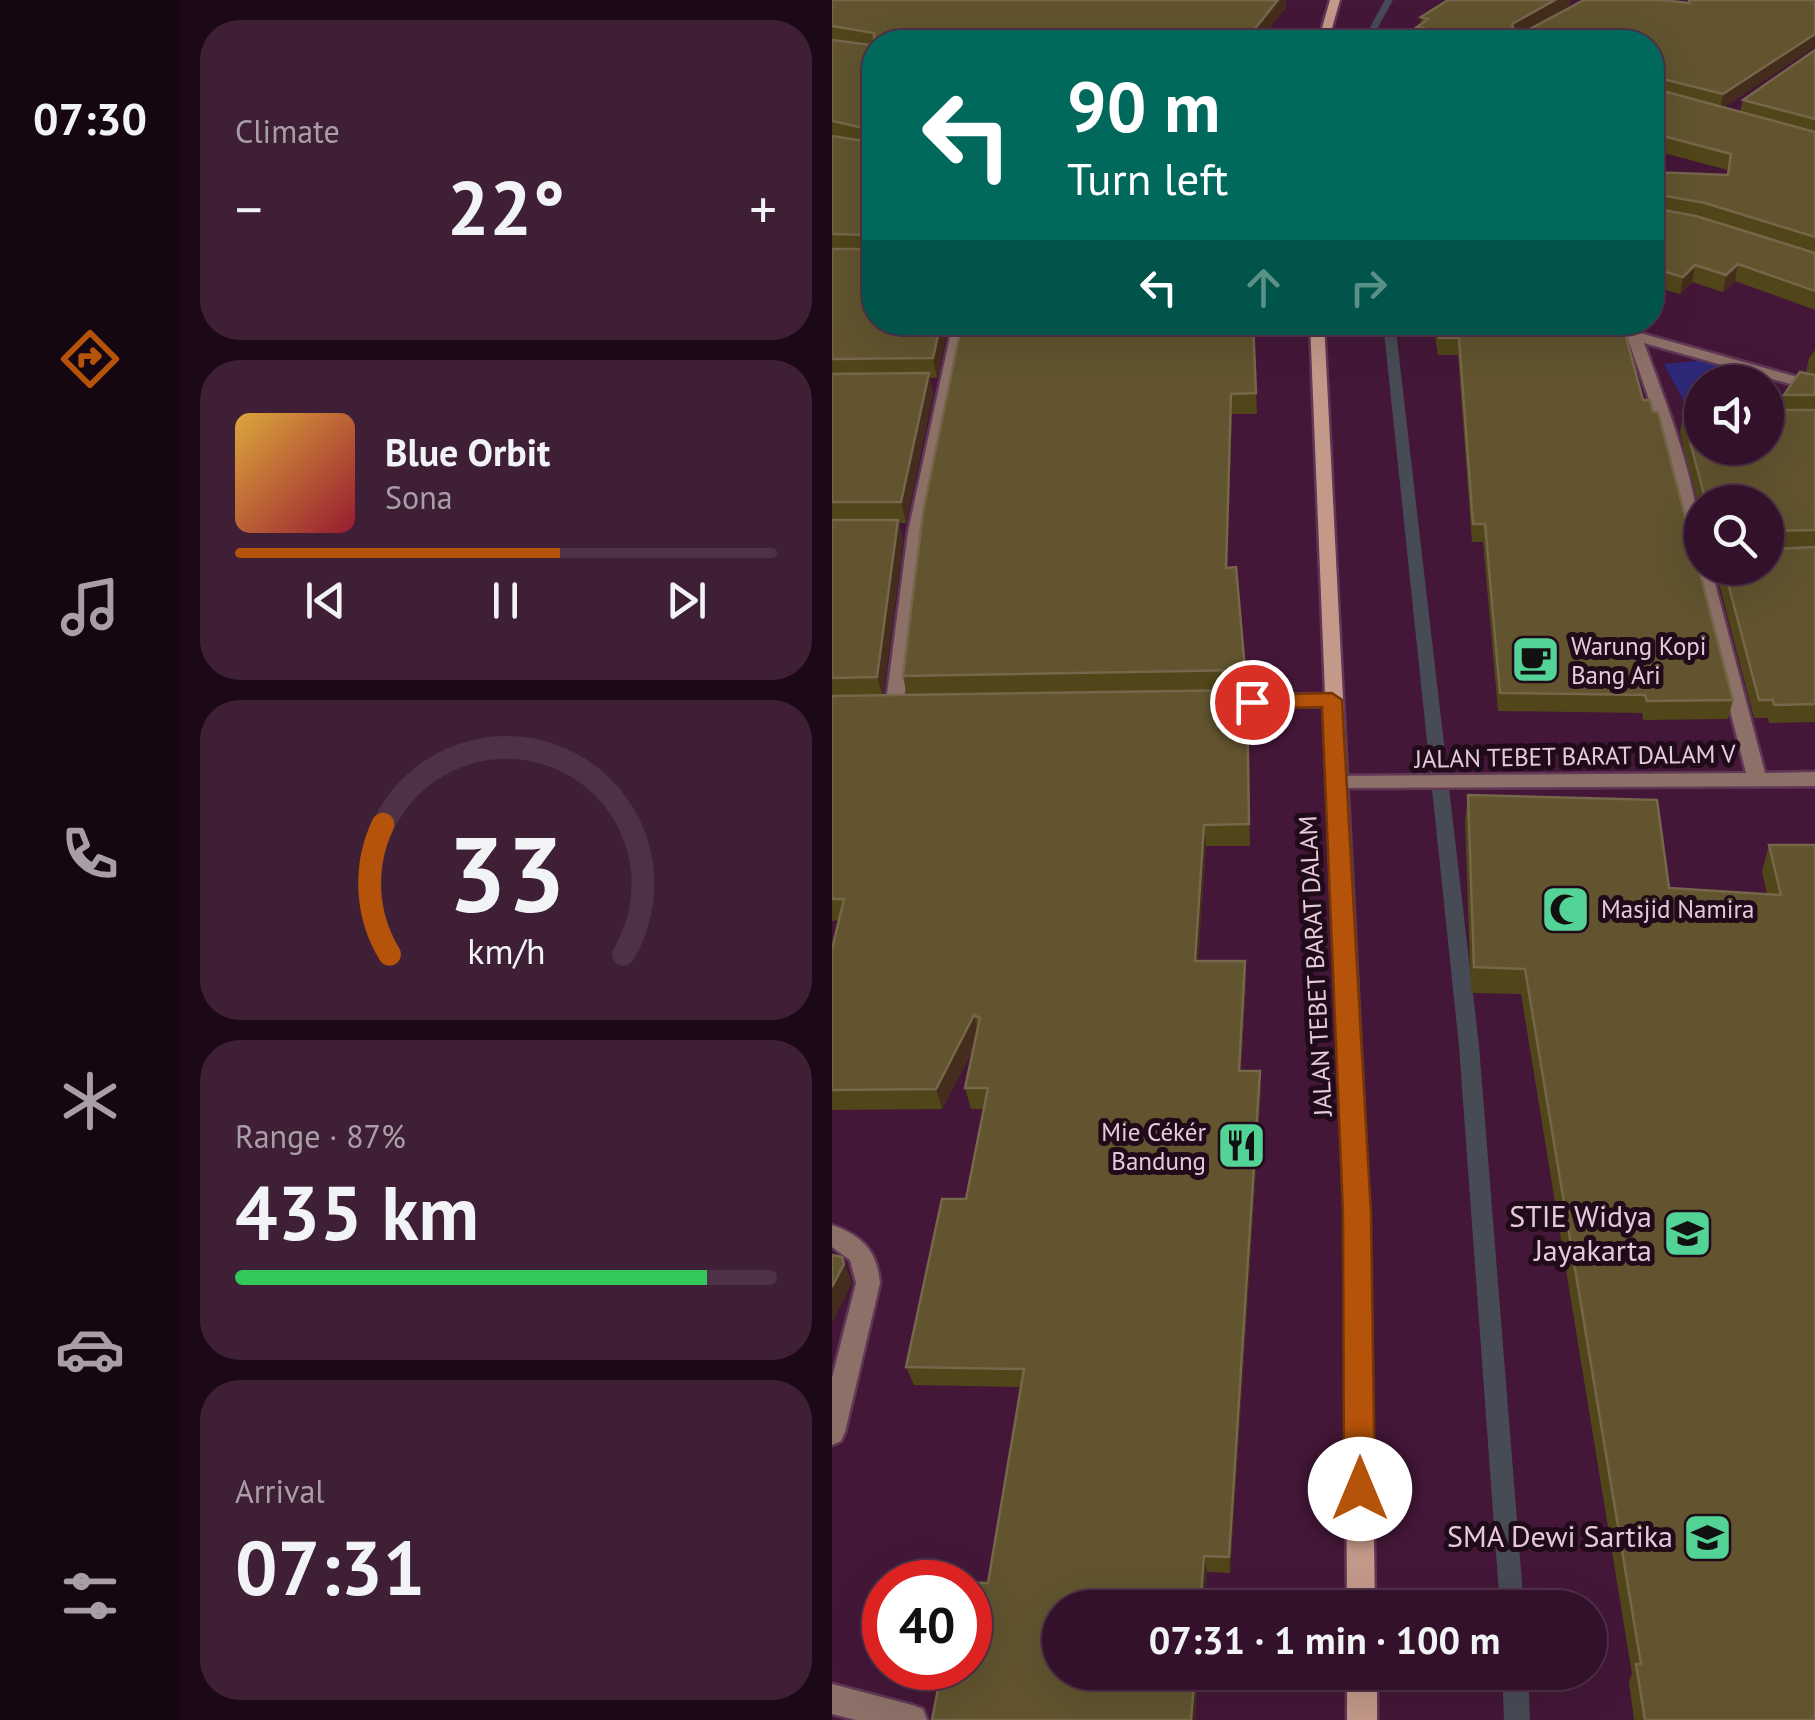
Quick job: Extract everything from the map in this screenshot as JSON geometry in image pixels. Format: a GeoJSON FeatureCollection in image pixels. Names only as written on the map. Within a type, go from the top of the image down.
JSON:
{"type":"FeatureCollection","features":[{"type":"Feature","properties":{"kind":"street"},"geometry":{"type":"LineString","coordinates":[[1326,30],[1335,0]]}},
{"type":"Feature","properties":{"kind":"street"},"geometry":{"type":"LineString","coordinates":[[895,709],[906,532],[957,335]]}},
{"type":"Feature","properties":{"kind":"street","name":"JALAN TEBET BARAT DALAM"},"geometry":{"type":"LineString","coordinates":[[1318,335],[1357,1214],[1361,1590]]}},
{"type":"Feature","properties":{"kind":"street"},"geometry":{"type":"LineString","coordinates":[[1635,335],[1675,425],[1687,485]]}},
{"type":"Feature","properties":{"kind":"street"},"geometry":{"type":"LineString","coordinates":[[1651,335],[1814,388]]}},
{"type":"Feature","properties":{"kind":"street"},"geometry":{"type":"LineString","coordinates":[[928,386],[947,386]]}},
{"type":"Feature","properties":{"kind":"street"},"geometry":{"type":"LineString","coordinates":[[1708,585],[1758,778]]}},
{"type":"Feature","properties":{"kind":"street"},"geometry":{"type":"LineString","coordinates":[[1212,702],[1332,700]]}},
{"type":"Feature","properties":{"kind":"street","name":"JALAN TEBET BARAT DALAM V"},"geometry":{"type":"LineString","coordinates":[[1336,783],[1814,779]]}},
{"type":"Feature","properties":{"kind":"street"},"geometry":{"type":"LineString","coordinates":[[832,1236],[861,1251],[868,1284],[832,1432]]}},
{"type":"Feature","properties":{"kind":"street"},"geometry":{"type":"LineString","coordinates":[[1362,1690],[1362,1720]]}},
{"type":"Feature","properties":{"kind":"street"},"geometry":{"type":"LineString","coordinates":[[832,1699],[912,1720]]}},
{"type":"Feature","properties":{"kind":"shaded area"},"geometry":{"type":"Polygon","coordinates":[[[1716,359],[1720,365],[1684,365],[1684,402],[1664,364],[1716,359]]]}},
{"type":"Feature","properties":{"kind":"building"},"geometry":{"type":"Polygon","coordinates":[[[832,0],[1278,0],[1254,30],[862,31],[832,26],[832,0]]]}},
{"type":"Feature","properties":{"kind":"building"},"geometry":{"type":"Polygon","coordinates":[[[1448,0],[1555,0],[1512,24],[1514,30],[1420,30],[1423,28],[1417,27],[1428,19],[1421,17],[1448,0]]]}},
{"type":"Feature","properties":{"kind":"building"},"geometry":{"type":"Polygon","coordinates":[[[1584,0],[1815,0],[1815,34],[1723,94],[1664,79],[1664,30],[1528,30],[1584,0]]]}},
{"type":"Feature","properties":{"kind":"building"},"geometry":{"type":"Polygon","coordinates":[[[832,40],[862,44],[862,128],[832,121],[832,40]]]}},
{"type":"Feature","properties":{"kind":"building"},"geometry":{"type":"Polygon","coordinates":[[[1815,50],[1815,119],[1743,100],[1815,50]]]}},
{"type":"Feature","properties":{"kind":"building"},"geometry":{"type":"Polygon","coordinates":[[[1664,91],[1815,132],[1815,237],[1705,203],[1664,196],[1664,172],[1728,175],[1731,154],[1664,136],[1664,91]]]}},
{"type":"Feature","properties":{"kind":"building"},"geometry":{"type":"Polygon","coordinates":[[[832,136],[862,141],[862,235],[832,234],[832,136]]]}},
{"type":"Feature","properties":{"kind":"building"},"geometry":{"type":"Polygon","coordinates":[[[1664,210],[1696,216],[1815,253],[1815,291],[1738,264],[1726,275],[1695,265],[1683,277],[1664,271],[1664,210]]]}},
{"type":"Feature","properties":{"kind":"building"},"geometry":{"type":"Polygon","coordinates":[[[832,249],[862,249],[862,335],[938,335],[933,358],[832,359],[832,249]]]}},
{"type":"Feature","properties":{"kind":"building"},"geometry":{"type":"Polygon","coordinates":[[[959,335],[1254,335],[1256,393],[1231,394],[1226,568],[1236,567],[1245,670],[903,676],[923,512],[959,335]]]}},
{"type":"Feature","properties":{"kind":"building"},"geometry":{"type":"Polygon","coordinates":[[[1438,335],[1626,335],[1643,400],[1650,400],[1653,412],[1658,412],[1684,512],[1684,585],[1703,585],[1733,700],[1647,701],[1645,695],[1500,693],[1485,524],[1473,524],[1459,338],[1438,335]]]}},
{"type":"Feature","properties":{"kind":"building"},"geometry":{"type":"Polygon","coordinates":[[[1800,372],[1815,375],[1815,395],[1784,395],[1800,372]]]}},
{"type":"Feature","properties":{"kind":"building"},"geometry":{"type":"Polygon","coordinates":[[[929,373],[901,502],[832,502],[832,374],[929,373]]]}},
{"type":"Feature","properties":{"kind":"building"},"geometry":{"type":"Polygon","coordinates":[[[1784,410],[1815,410],[1815,530],[1784,531],[1784,485],[1702,485],[1696,465],[1784,465],[1784,410]]]}},
{"type":"Feature","properties":{"kind":"building"},"geometry":{"type":"Polygon","coordinates":[[[832,520],[898,520],[877,677],[832,678],[832,520]]]}},
{"type":"Feature","properties":{"kind":"building"},"geometry":{"type":"Polygon","coordinates":[[[1815,547],[1815,704],[1774,705],[1773,700],[1759,700],[1729,585],[1784,585],[1784,548],[1815,547]]]}},
{"type":"Feature","properties":{"kind":"building"},"geometry":{"type":"Polygon","coordinates":[[[1247,690],[1249,824],[1204,825],[1195,961],[1245,961],[1239,1071],[1260,1071],[1229,1557],[1204,1556],[1201,1590],[1042,1590],[1042,1690],[1194,1690],[1191,1720],[932,1720],[938,1690],[992,1690],[992,1560],[1024,1369],[906,1367],[942,1199],[966,1199],[988,1088],[965,1088],[980,1018],[974,1015],[936,1089],[832,1090],[832,949],[844,899],[832,899],[832,696],[1247,690]]]}},
{"type":"Feature","properties":{"kind":"building","name":"STIE Widya Jayakarta"},"geometry":{"type":"Polygon","coordinates":[[[1468,795],[1657,800],[1669,888],[1781,895],[1769,845],[1815,845],[1815,1720],[1645,1720],[1636,1664],[1641,1664],[1525,969],[1474,967],[1468,795]]]}},
{"type":"Feature","properties":{"kind":"building"},"geometry":{"type":"Polygon","coordinates":[[[832,1255],[842,1257],[844,1264],[832,1287],[832,1255]]]}},
{"type":"Feature","properties":{"kind":"waterway"},"geometry":{"type":"LineString","coordinates":[[1373,30],[1389,0]]}},
{"type":"Feature","properties":{"kind":"waterway"},"geometry":{"type":"LineString","coordinates":[[1390,335],[1469,1046],[1511,1590]]}},
{"type":"Feature","properties":{"kind":"waterway"},"geometry":{"type":"LineString","coordinates":[[1516,1690],[1517,1720]]}},
{"type":"Feature","properties":{"kind":"place","name":"Warung Kopi Bang Ari"},"geometry":{"type":"Point","coordinates":[1536,660]}},
{"type":"Feature","properties":{"kind":"place","name":"Masjid Namira"},"geometry":{"type":"Point","coordinates":[1566,909]}},
{"type":"Feature","properties":{"kind":"place","name":"Mie Cékér Bandung"},"geometry":{"type":"Point","coordinates":[1241,1146]}},
{"type":"Feature","properties":{"kind":"place","name":"STIE Widya Jayakarta"},"geometry":{"type":"Point","coordinates":[1687,1234]}},
{"type":"Feature","properties":{"kind":"place","name":"SMA Dewi Sartika"},"geometry":{"type":"Point","coordinates":[1708,1537]}},
{"type":"Feature","properties":{"kind":"route"},"geometry":{"type":"LineString","coordinates":[[1252,702],[1332,700],[1357,1214],[1360,1489]]}}]}
